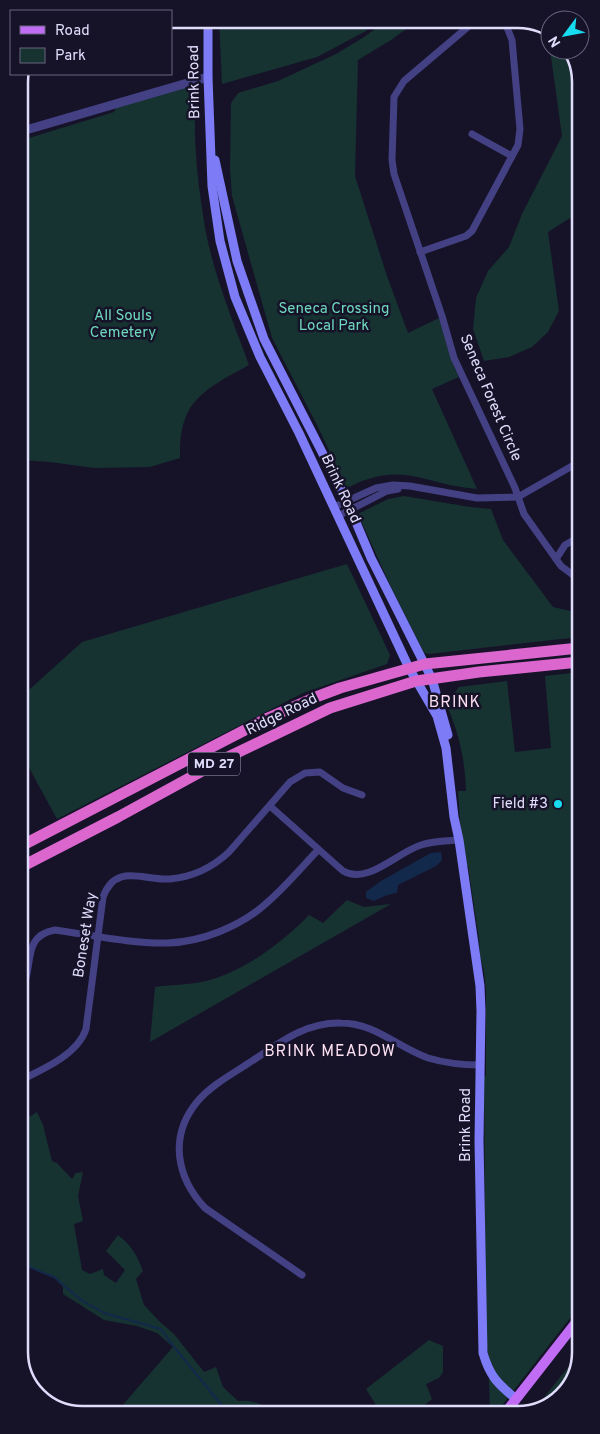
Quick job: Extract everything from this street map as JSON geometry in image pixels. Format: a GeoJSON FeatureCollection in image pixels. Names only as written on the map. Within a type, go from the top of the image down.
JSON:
{"type":"FeatureCollection","features":[{"type":"Feature","properties":{"kind":"highway","name":"Ridge Road"},"geometry":{"type":"LineString","coordinates":[[27,843],[276,715],[316,697],[425,664],[572,649]]}},
{"type":"Feature","properties":{"kind":"highway","name":"Ridge Road"},"geometry":{"type":"LineString","coordinates":[[27,864],[226,758],[330,708],[416,681],[478,672],[572,663]]}},
{"type":"Feature","properties":{"kind":"main road","name":"Brink Road"},"geometry":{"type":"LineString","coordinates":[[208,27],[210,145],[215,211],[220,241],[236,297],[260,357],[299,433],[409,668],[431,705],[446,748],[454,817],[460,840]]}},
{"type":"Feature","properties":{"kind":"main road","name":"Brink Road"},"geometry":{"type":"LineString","coordinates":[[210,145],[218,171],[237,261],[264,338],[349,506],[371,558],[432,679],[450,744],[460,840],[480,986],[479,1141],[483,1353],[493,1378],[516,1399]]}},
{"type":"Feature","properties":{"kind":"main road"},"geometry":{"type":"LineString","coordinates":[[511,1406],[572,1327]]}},
{"type":"Feature","properties":{"kind":"street","name":"Seneca Forest Circle"},"geometry":{"type":"LineString","coordinates":[[467,28],[404,81],[394,97],[392,160],[394,174],[442,316],[454,358],[518,497],[526,519],[556,559],[572,574]]}},
{"type":"Feature","properties":{"kind":"street"},"geometry":{"type":"LineString","coordinates":[[420,252],[466,236],[472,231],[518,144],[520,129],[512,40],[507,28]]}},
{"type":"Feature","properties":{"kind":"street"},"geometry":{"type":"LineString","coordinates":[[28,129],[208,77]]}},
{"type":"Feature","properties":{"kind":"street"},"geometry":{"type":"LineString","coordinates":[[472,134],[512,156]]}},
{"type":"Feature","properties":{"kind":"street"},"geometry":{"type":"LineString","coordinates":[[334,507],[349,506],[388,491],[410,486],[478,498],[518,497],[572,466]]}},
{"type":"Feature","properties":{"kind":"street"},"geometry":{"type":"LineString","coordinates":[[338,516],[349,506]]}},
{"type":"Feature","properties":{"kind":"street"},"geometry":{"type":"LineString","coordinates":[[556,559],[565,545],[572,541]]}},
{"type":"Feature","properties":{"kind":"street","name":"Boneset Way"},"geometry":{"type":"LineString","coordinates":[[27,1077],[66,1055],[83,1039],[86,1029],[103,897],[111,882],[124,876],[132,875],[172,879],[208,867],[224,856],[290,782],[305,773],[320,772],[343,788],[362,795]]}},
{"type":"Feature","properties":{"kind":"street"},"geometry":{"type":"LineString","coordinates":[[270,806],[318,850],[343,871],[352,875],[358,876],[369,873],[402,853],[421,845],[460,840]]}},
{"type":"Feature","properties":{"kind":"street"},"geometry":{"type":"LineString","coordinates":[[27,973],[32,945],[39,937],[55,930],[146,942],[170,943],[193,940],[234,925],[261,908],[318,850]]}},
{"type":"Feature","properties":{"kind":"street"},"geometry":{"type":"LineString","coordinates":[[302,1275],[205,1208],[194,1197],[187,1185],[180,1162],[180,1138],[187,1116],[198,1101],[213,1087],[289,1036],[318,1025],[348,1023],[366,1026],[428,1058],[457,1064],[480,1065]]}},
{"type":"Feature","properties":{"kind":"green space"},"geometry":{"type":"Polygon","coordinates":[[[219,27],[368,28],[366,31],[317,57],[222,84],[219,27]]]}},
{"type":"Feature","properties":{"kind":"green space","name":"Seneca Crossing Local Park"},"geometry":{"type":"Polygon","coordinates":[[[377,28],[408,28],[358,60],[355,176],[387,276],[408,333],[439,318],[453,364],[459,377],[432,389],[477,489],[399,475],[384,475],[349,487],[345,485],[319,429],[272,338],[232,196],[230,170],[231,103],[238,93],[278,81],[336,54],[377,28]]]}},
{"type":"Feature","properties":{"kind":"green space"},"geometry":{"type":"Polygon","coordinates":[[[551,60],[568,60],[572,82],[572,217],[548,232],[559,311],[548,332],[532,347],[509,357],[484,361],[473,329],[476,298],[488,271],[509,247],[522,214],[562,136],[551,60]]]}},
{"type":"Feature","properties":{"kind":"green space","name":"All Souls Cemetery"},"geometry":{"type":"Polygon","coordinates":[[[193,81],[197,169],[206,234],[222,291],[249,365],[203,393],[189,409],[183,424],[180,458],[150,467],[94,468],[28,461],[28,138],[114,112],[119,102],[193,81]]]}},
{"type":"Feature","properties":{"kind":"green space"},"geometry":{"type":"Polygon","coordinates":[[[404,496],[491,509],[503,540],[553,607],[572,611],[572,638],[429,654],[424,653],[390,585],[358,514],[388,499],[404,496]]]}},
{"type":"Feature","properties":{"kind":"green space"},"geometry":{"type":"Polygon","coordinates":[[[347,564],[390,655],[387,664],[303,693],[57,819],[27,765],[28,691],[82,642],[347,564]]]}},
{"type":"Feature","properties":{"kind":"green space"},"geometry":{"type":"Polygon","coordinates":[[[572,673],[572,1316],[502,1406],[490,1406],[486,1344],[484,1075],[486,1076],[486,990],[468,866],[463,868],[458,791],[466,791],[464,768],[458,736],[446,704],[459,687],[507,681],[515,752],[551,748],[545,676],[572,673]]]}},
{"type":"Feature","properties":{"kind":"green space"},"geometry":{"type":"Polygon","coordinates":[[[347,900],[364,907],[391,904],[150,1042],[155,987],[201,982],[231,972],[274,946],[309,915],[323,923],[347,900]]]}},
{"type":"Feature","properties":{"kind":"green space"},"geometry":{"type":"Polygon","coordinates":[[[37,1112],[43,1125],[52,1161],[57,1163],[72,1179],[76,1173],[83,1172],[78,1196],[83,1221],[74,1224],[82,1270],[90,1274],[103,1269],[104,1275],[116,1283],[125,1270],[106,1251],[118,1235],[133,1251],[143,1271],[136,1279],[144,1305],[174,1334],[204,1372],[216,1367],[223,1387],[238,1401],[248,1401],[264,1406],[122,1406],[173,1347],[157,1333],[137,1326],[104,1320],[63,1294],[63,1287],[54,1277],[27,1267],[27,1118],[37,1112]]]}},
{"type":"Feature","properties":{"kind":"green space"},"geometry":{"type":"Polygon","coordinates":[[[429,1340],[443,1346],[443,1372],[439,1378],[426,1384],[432,1399],[423,1406],[377,1406],[366,1389],[429,1340]]]}},
{"type":"Feature","properties":{"kind":"green space"},"geometry":{"type":"Polygon","coordinates":[[[571,1364],[567,1376],[557,1391],[543,1400],[571,1364]]]}},
{"type":"Feature","properties":{"kind":"water"},"geometry":{"type":"Polygon","coordinates":[[[441,852],[442,860],[436,866],[398,885],[397,893],[374,901],[366,898],[366,892],[381,881],[431,853],[441,852]]]}},
{"type":"Feature","properties":{"kind":"waterway"},"geometry":{"type":"LineString","coordinates":[[27,1266],[54,1277],[81,1300],[104,1313],[161,1329],[222,1406]]}},
{"type":"Feature","properties":{"kind":"place","name":"Field #3"},"geometry":{"type":"Point","coordinates":[558,804]}},
{"type":"Feature","properties":{"kind":"district","name":"BRINK"},"geometry":{"type":"Point","coordinates":[455,703]}},
{"type":"Feature","properties":{"kind":"district","name":"BRINK MEADOW"},"geometry":{"type":"Point","coordinates":[330,1052]}}]}
